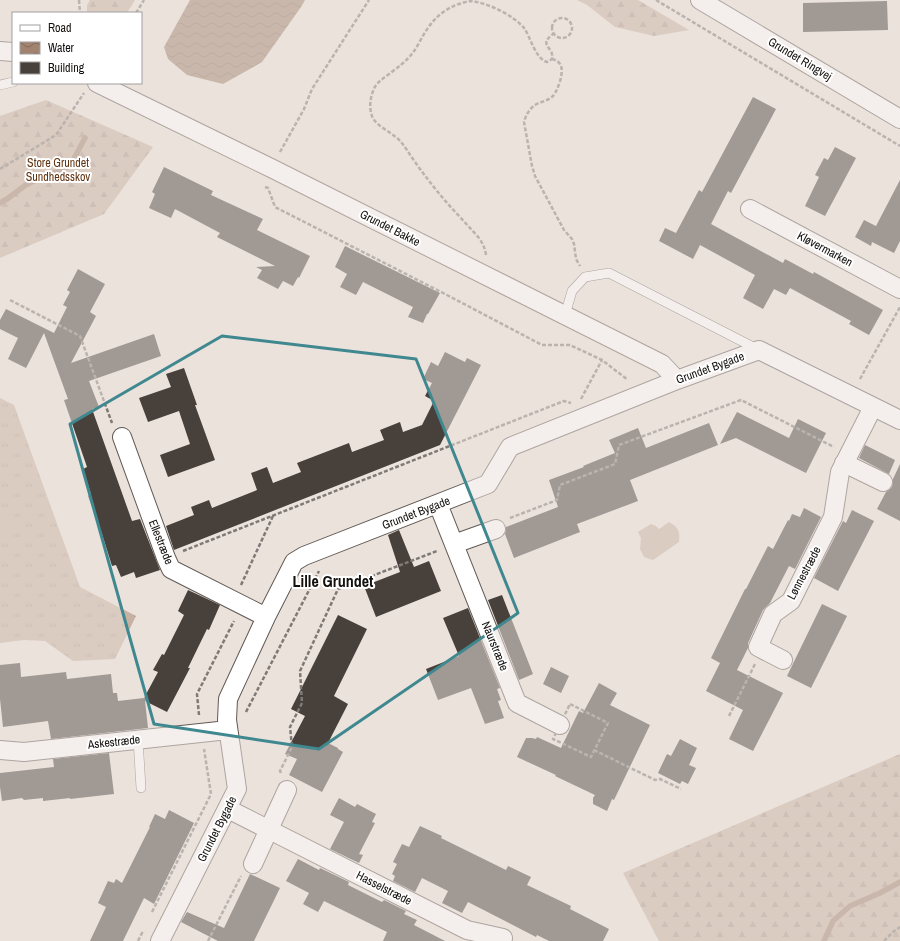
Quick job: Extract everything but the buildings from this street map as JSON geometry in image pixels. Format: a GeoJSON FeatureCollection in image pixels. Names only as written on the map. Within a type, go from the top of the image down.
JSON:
{"type":"FeatureCollection","features":[{"type":"Feature","properties":{"kind":"street","name":"Grundet Ringvej"},"geometry":{"type":"LineString","coordinates":[[700,0],[900,119]]}},
{"type":"Feature","properties":{"kind":"street"},"geometry":{"type":"LineString","coordinates":[[0,51],[12,52]]}},
{"type":"Feature","properties":{"kind":"street","name":"Grundet Bakke"},"geometry":{"type":"LineString","coordinates":[[91,90],[271,168],[662,364],[677,380]]}},
{"type":"Feature","properties":{"kind":"street","name":"Kløvermarken"},"geometry":{"type":"LineString","coordinates":[[750,209],[900,289]]}},
{"type":"Feature","properties":{"kind":"street","name":"Grundet Bygade"},"geometry":{"type":"LineString","coordinates":[[160,941],[237,789],[227,720],[228,699],[266,617],[294,562],[304,556],[488,484],[510,447],[677,380],[759,350],[900,420]]}},
{"type":"Feature","properties":{"kind":"street","name":"Lønnestræde"},"geometry":{"type":"LineString","coordinates":[[783,660],[758,647],[773,614],[791,601],[833,517],[840,472],[873,407]]}},
{"type":"Feature","properties":{"kind":"street","name":"Ellestræde"},"geometry":{"type":"LineString","coordinates":[[122,437],[171,569],[266,617]]}},
{"type":"Feature","properties":{"kind":"street"},"geometry":{"type":"LineString","coordinates":[[846,459],[883,482]]}},
{"type":"Feature","properties":{"kind":"street","name":"Naurstræde"},"geometry":{"type":"LineString","coordinates":[[438,504],[518,704],[560,725]]}},
{"type":"Feature","properties":{"kind":"street"},"geometry":{"type":"LineString","coordinates":[[454,544],[496,529]]}},
{"type":"Feature","properties":{"kind":"street","name":"Askestræde"},"geometry":{"type":"LineString","coordinates":[[0,750],[24,752],[228,730]]}},
{"type":"Feature","properties":{"kind":"street"},"geometry":{"type":"LineString","coordinates":[[253,864],[287,790]]}},
{"type":"Feature","properties":{"kind":"street","name":"Hasselstræde"},"geometry":{"type":"LineString","coordinates":[[228,809],[467,930],[503,938]]}},
{"type":"Feature","properties":{"kind":"lane"},"geometry":{"type":"LineString","coordinates":[[0,85],[12,82]]}},
{"type":"Feature","properties":{"kind":"lane"},"geometry":{"type":"LineString","coordinates":[[565,315],[572,291],[586,277],[609,273],[759,350]]}},
{"type":"Feature","properties":{"kind":"lane"},"geometry":{"type":"LineString","coordinates":[[138,739],[141,788]]}},
{"type":"Feature","properties":{"kind":"path"},"geometry":{"type":"LineString","coordinates":[[79,0],[80,12]]}},
{"type":"Feature","properties":{"kind":"path"},"geometry":{"type":"LineString","coordinates":[[137,12],[144,0]]}},
{"type":"Feature","properties":{"kind":"path"},"geometry":{"type":"LineString","coordinates":[[271,168],[304,109],[312,89],[369,0]]}},
{"type":"Feature","properties":{"kind":"path"},"geometry":{"type":"LineString","coordinates":[[479,272],[486,255],[484,245],[436,190],[415,163],[401,141],[378,124],[372,117],[370,105],[374,88],[379,81],[413,54],[425,32],[436,18],[450,8],[469,0],[496,9],[513,18],[529,35],[542,60],[548,62],[552,59]]}},
{"type":"Feature","properties":{"kind":"path"},"geometry":{"type":"LineString","coordinates":[[656,0],[900,146]]}},
{"type":"Feature","properties":{"kind":"path"},"geometry":{"type":"LineString","coordinates":[[563,17],[571,23],[572,29],[567,37],[561,38],[553,34],[551,27],[556,18],[563,17]]}},
{"type":"Feature","properties":{"kind":"path"},"geometry":{"type":"LineString","coordinates":[[552,59],[552,53],[546,44],[548,38],[553,34]]}},
{"type":"Feature","properties":{"kind":"path"},"geometry":{"type":"LineString","coordinates":[[552,59],[558,62],[562,73],[555,92],[552,97],[533,107],[525,117],[524,122],[535,176],[564,230],[572,239],[576,259],[586,277]]}},
{"type":"Feature","properties":{"kind":"path"},"geometry":{"type":"LineString","coordinates":[[82,95],[91,90]]}},
{"type":"Feature","properties":{"kind":"path"},"geometry":{"type":"LineString","coordinates":[[0,169],[56,135],[82,95],[91,90]]}},
{"type":"Feature","properties":{"kind":"path"},"geometry":{"type":"LineString","coordinates":[[261,185],[268,188],[275,207],[542,345],[570,345],[602,360],[631,382],[624,385]]}},
{"type":"Feature","properties":{"kind":"path"},"geometry":{"type":"LineString","coordinates":[[10,300],[80,336],[111,421],[122,437]]}},
{"type":"Feature","properties":{"kind":"path"},"geometry":{"type":"LineString","coordinates":[[850,396],[900,306]]}},
{"type":"Feature","properties":{"kind":"path"},"geometry":{"type":"LineString","coordinates":[[581,399],[602,360]]}},
{"type":"Feature","properties":{"kind":"path"},"geometry":{"type":"LineString","coordinates":[[496,529],[500,522],[557,500],[560,486],[615,464],[619,445],[741,400],[846,459]]}},
{"type":"Feature","properties":{"kind":"path"},"geometry":{"type":"LineString","coordinates":[[166,558],[564,401],[578,406]]}},
{"type":"Feature","properties":{"kind":"path"},"geometry":{"type":"LineString","coordinates":[[234,600],[273,515]]}},
{"type":"Feature","properties":{"kind":"path"},"geometry":{"type":"LineString","coordinates":[[287,790],[287,782],[280,771],[292,747],[290,727],[302,703],[300,671],[338,589],[454,544]]}},
{"type":"Feature","properties":{"kind":"path"},"geometry":{"type":"LineString","coordinates":[[152,913],[211,794],[197,694],[236,618]]}},
{"type":"Feature","properties":{"kind":"path"},"geometry":{"type":"LineString","coordinates":[[729,716],[748,677]]}},
{"type":"Feature","properties":{"kind":"path"},"geometry":{"type":"LineString","coordinates":[[570,704],[608,723],[591,758],[553,739],[560,725],[570,704]]}},
{"type":"Feature","properties":{"kind":"path"},"geometry":{"type":"LineString","coordinates":[[594,750],[655,780],[660,779],[681,789]]}},
{"type":"Feature","properties":{"kind":"path"},"geometry":{"type":"LineString","coordinates":[[208,941],[247,864],[253,864]]}},
{"type":"Feature","properties":{"kind":"path"},"geometry":{"type":"LineString","coordinates":[[138,941],[145,927]]}},
{"type":"Feature","properties":{"kind":"path"},"geometry":{"type":"LineString","coordinates":[[884,941],[900,927]]}},
{"type":"Feature","properties":{"kind":"highlighted area"},"geometry":{"type":"Polygon","coordinates":[[[222,336],[416,359],[518,613],[319,749],[154,724],[70,424],[222,336]]]}},
{"type":"Feature","properties":{"kind":"green space"},"geometry":{"type":"Polygon","coordinates":[[[90,0],[135,0],[128,12],[87,12],[87,5],[90,0]]]}},
{"type":"Feature","properties":{"kind":"green space"},"geometry":{"type":"Polygon","coordinates":[[[577,0],[638,0],[689,30],[654,36],[615,27],[587,5],[577,0]]]}},
{"type":"Feature","properties":{"kind":"green space","name":"Store Grundet Sundhedsskov"},"geometry":{"type":"Polygon","coordinates":[[[46,100],[153,147],[104,214],[0,258],[0,116],[46,100]]]}},
{"type":"Feature","properties":{"kind":"green space"},"geometry":{"type":"Polygon","coordinates":[[[0,398],[14,405],[80,587],[136,616],[115,659],[73,661],[45,641],[24,640],[0,643],[0,398]]]}},
{"type":"Feature","properties":{"kind":"green space"},"geometry":{"type":"Polygon","coordinates":[[[0,506],[13,527],[0,534],[0,506]]]}},
{"type":"Feature","properties":{"kind":"green space"},"geometry":{"type":"Polygon","coordinates":[[[669,522],[678,530],[679,542],[653,560],[644,557],[640,549],[641,538],[638,532],[651,524],[659,529],[669,522]]]}},
{"type":"Feature","properties":{"kind":"green space"},"geometry":{"type":"Polygon","coordinates":[[[900,754],[900,941],[659,941],[623,873],[900,754]]]}},
{"type":"Feature","properties":{"kind":"water"},"geometry":{"type":"Polygon","coordinates":[[[190,0],[305,0],[262,62],[223,84],[187,75],[168,59],[164,47],[190,0]]]}},
{"type":"Feature","properties":{"kind":"waterway"},"geometry":{"type":"LineString","coordinates":[[0,203],[27,184],[70,166],[85,138]]}},
{"type":"Feature","properties":{"kind":"waterway"},"geometry":{"type":"LineString","coordinates":[[824,941],[833,921],[850,906],[880,893],[900,882]]}},
{"type":"Feature","properties":{"kind":"district","name":"Lille Grundet"},"geometry":{"type":"Point","coordinates":[333,581]}}]}
